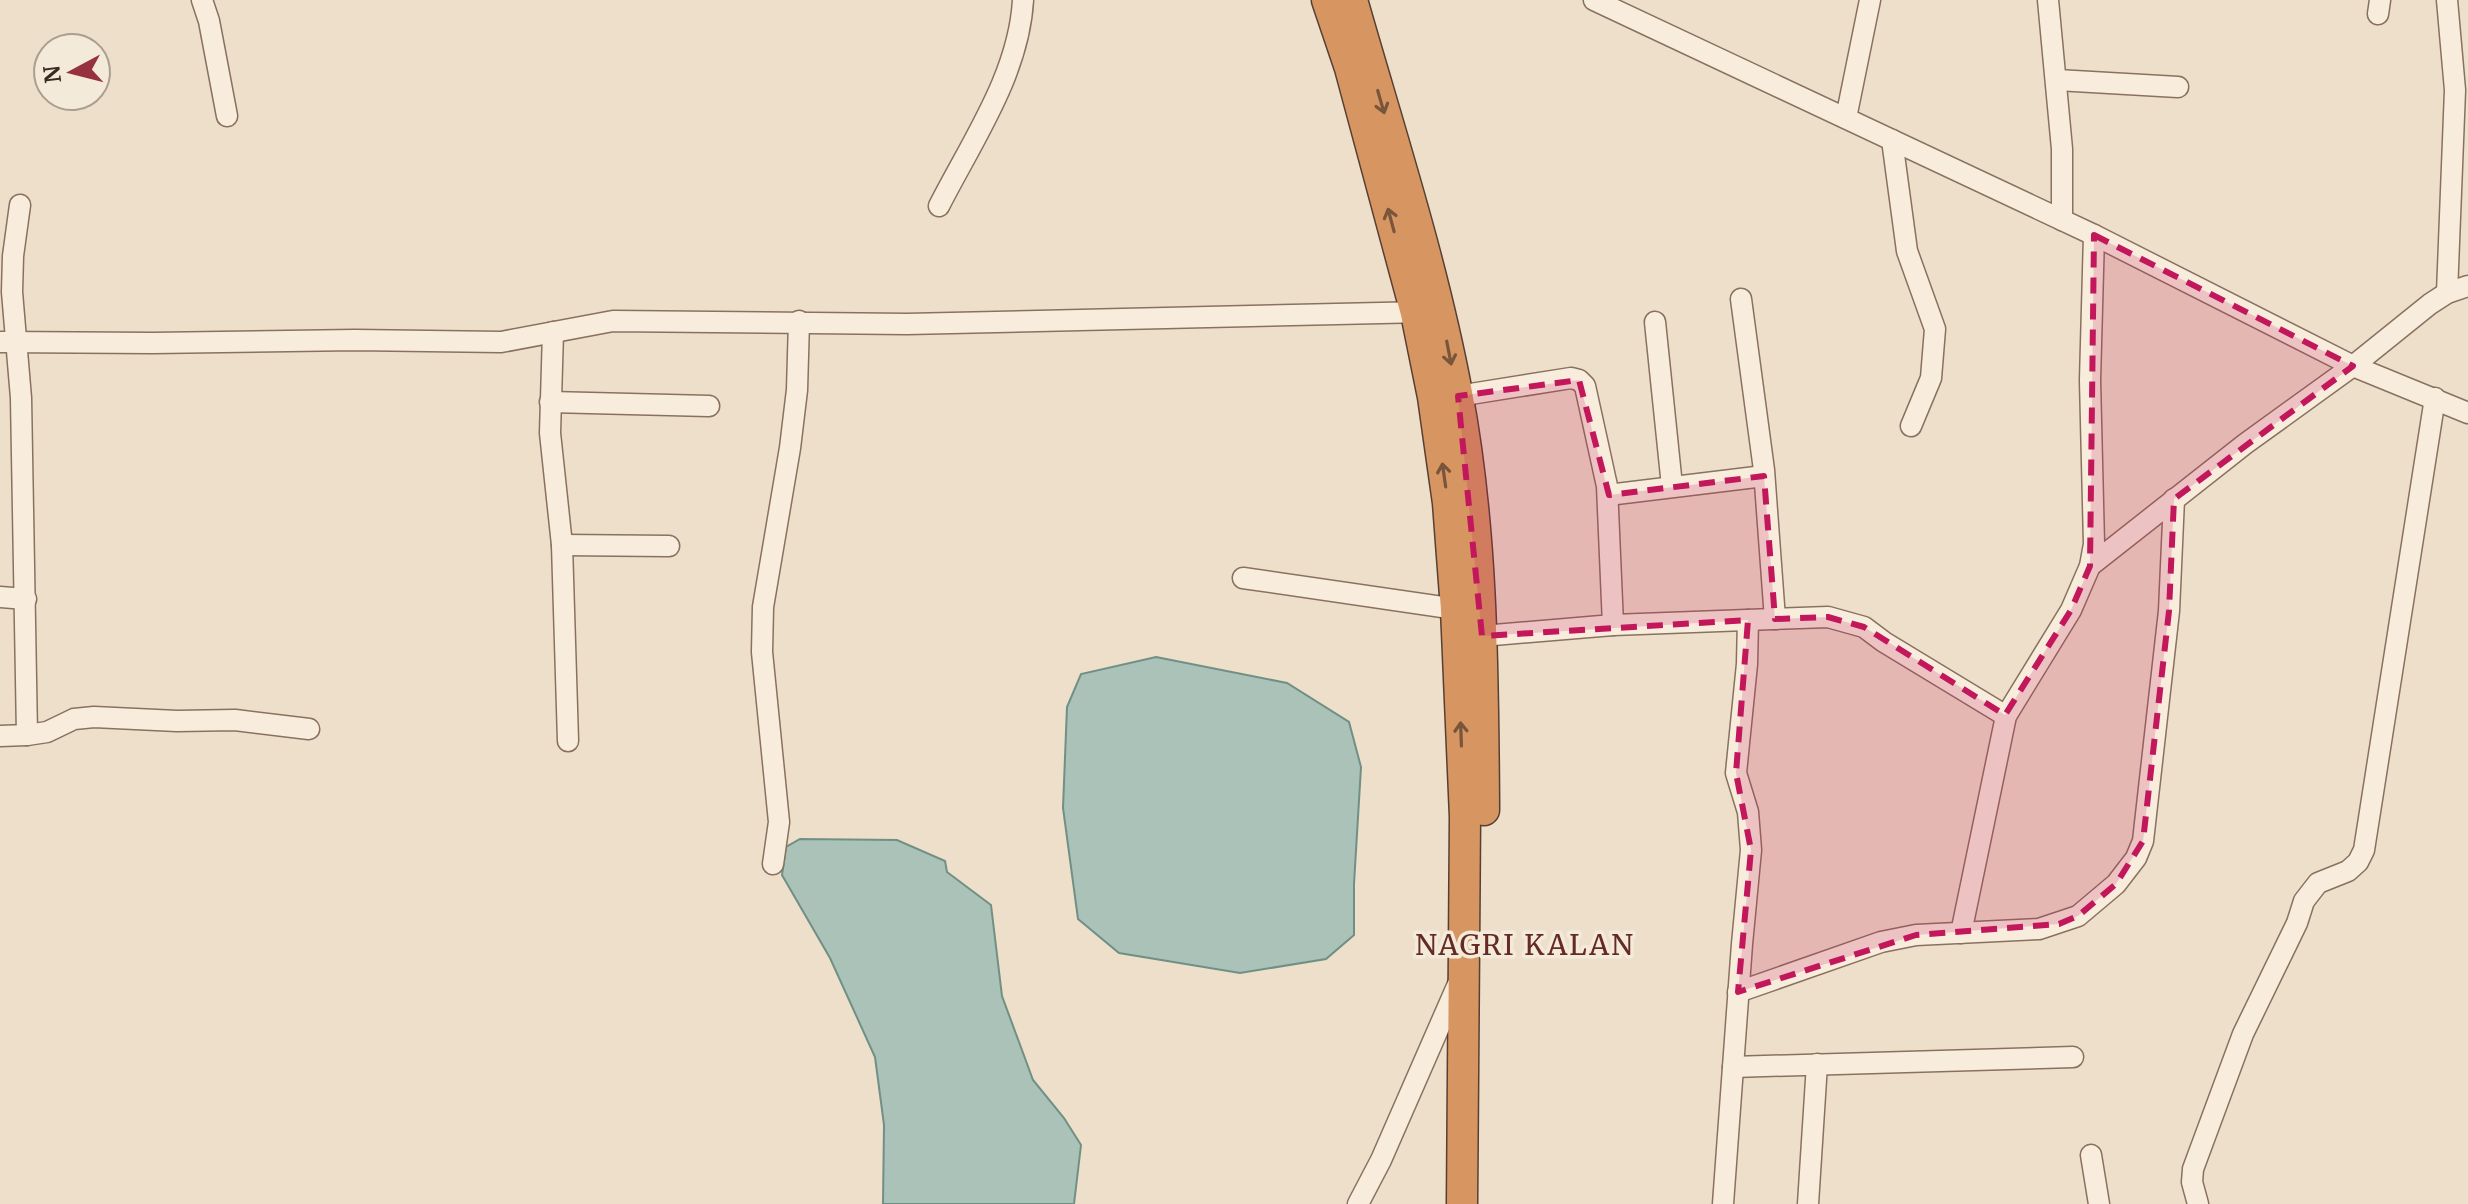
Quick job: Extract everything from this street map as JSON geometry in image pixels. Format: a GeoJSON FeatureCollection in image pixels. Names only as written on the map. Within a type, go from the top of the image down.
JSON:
{"type":"FeatureCollection","features":[{"type":"Feature","properties":{"kind":"highway"},"geometry":{"type":"LineString","coordinates":[[1327,0],[1458,396],[1477,546],[1482,636],[1481,1204]]}},
{"type":"Feature","properties":{"kind":"highway"},"geometry":{"type":"LineString","coordinates":[[1352,0],[1428,311],[1433,397],[1448,503],[1465,817],[1462,1204]]}},
{"type":"Feature","properties":{"kind":"street"},"geometry":{"type":"LineString","coordinates":[[202,0],[209,21],[227,116]]}},
{"type":"Feature","properties":{"kind":"street"},"geometry":{"type":"LineString","coordinates":[[939,206],[1002,85],[1017,42],[1023,0]]}},
{"type":"Feature","properties":{"kind":"street"},"geometry":{"type":"LineString","coordinates":[[1594,0],[2094,235],[2353,366],[2468,413]]}},
{"type":"Feature","properties":{"kind":"street"},"geometry":{"type":"LineString","coordinates":[[1846,118],[1870,0]]}},
{"type":"Feature","properties":{"kind":"street"},"geometry":{"type":"LineString","coordinates":[[2048,0],[2062,149],[2062,220]]}},
{"type":"Feature","properties":{"kind":"street"},"geometry":{"type":"LineString","coordinates":[[2447,0],[2455,90],[2447,293]]}},
{"type":"Feature","properties":{"kind":"street"},"geometry":{"type":"LineString","coordinates":[[2057,80],[2178,87]]}},
{"type":"Feature","properties":{"kind":"street"},"geometry":{"type":"LineString","coordinates":[[1892,140],[1907,251],[1935,329],[1931,378],[1911,426]]}},
{"type":"Feature","properties":{"kind":"street"},"geometry":{"type":"LineString","coordinates":[[20,205],[13,256],[8,342],[21,398],[27,735]]}},
{"type":"Feature","properties":{"kind":"street"},"geometry":{"type":"LineString","coordinates":[[1961,933],[2006,716],[2071,610],[2090,566],[2094,544],[2090,380],[2094,235]]}},
{"type":"Feature","properties":{"kind":"street"},"geometry":{"type":"LineString","coordinates":[[2090,566],[2245,444],[2447,293],[2468,286]]}},
{"type":"Feature","properties":{"kind":"street"},"geometry":{"type":"LineString","coordinates":[[1741,299],[1764,476],[1775,619]]}},
{"type":"Feature","properties":{"kind":"street"},"geometry":{"type":"LineString","coordinates":[[8,342],[501,342],[613,321],[907,324],[1428,311]]}},
{"type":"Feature","properties":{"kind":"street"},"geometry":{"type":"LineString","coordinates":[[773,864],[779,822],[762,652],[763,607],[790,448],[797,390],[799,321]]}},
{"type":"Feature","properties":{"kind":"street"},"geometry":{"type":"LineString","coordinates":[[1655,322],[1672,486]]}},
{"type":"Feature","properties":{"kind":"street"},"geometry":{"type":"LineString","coordinates":[[553,332],[550,433],[562,545],[568,741]]}},
{"type":"Feature","properties":{"kind":"street"},"geometry":{"type":"LineString","coordinates":[[1458,396],[1556,380],[1579,380],[1585,386],[1608,495],[1613,625]]}},
{"type":"Feature","properties":{"kind":"street"},"geometry":{"type":"LineString","coordinates":[[2198,1204],[2192,1182],[2193,1169],[2243,1034],[2304,901],[2318,883],[2348,871],[2358,862],[2364,850],[2435,398]]}},
{"type":"Feature","properties":{"kind":"street"},"geometry":{"type":"LineString","coordinates":[[550,402],[709,406]]}},
{"type":"Feature","properties":{"kind":"street"},"geometry":{"type":"LineString","coordinates":[[1608,495],[1764,476]]}},
{"type":"Feature","properties":{"kind":"street"},"geometry":{"type":"LineString","coordinates":[[1738,992],[1881,942],[1916,935],[2039,929],[2078,916],[2116,884],[2136,858],[2143,841],[2168,626],[2174,499]]}},
{"type":"Feature","properties":{"kind":"street"},"geometry":{"type":"LineString","coordinates":[[562,545],[669,546]]}},
{"type":"Feature","properties":{"kind":"street"},"geometry":{"type":"LineString","coordinates":[[1243,578],[1456,609]]}},
{"type":"Feature","properties":{"kind":"street"},"geometry":{"type":"LineString","coordinates":[[0,597],[26,599]]}},
{"type":"Feature","properties":{"kind":"street"},"geometry":{"type":"LineString","coordinates":[[1482,636],[1613,625],[1828,617],[1864,627],[2006,716]]}},
{"type":"Feature","properties":{"kind":"street"},"geometry":{"type":"LineString","coordinates":[[1723,1204],[1751,850],[1748,812],[1736,773],[1747,664],[1748,620]]}},
{"type":"Feature","properties":{"kind":"street"},"geometry":{"type":"LineString","coordinates":[[0,736],[47,732],[74,719],[94,717],[235,720],[309,729]]}},
{"type":"Feature","properties":{"kind":"street"},"geometry":{"type":"LineString","coordinates":[[1358,1204],[1381,1160],[1465,970]]}},
{"type":"Feature","properties":{"kind":"street"},"geometry":{"type":"LineString","coordinates":[[1733,1067],[2073,1057]]}},
{"type":"Feature","properties":{"kind":"street"},"geometry":{"type":"LineString","coordinates":[[1808,1204],[1817,1064]]}},
{"type":"Feature","properties":{"kind":"street"},"geometry":{"type":"LineString","coordinates":[[2091,1155],[2099,1204]]}},
{"type":"Feature","properties":{"kind":"highlighted area"},"geometry":{"type":"Polygon","coordinates":[[[2094,235],[2353,366],[2174,499],[2169,611],[2143,841],[2116,884],[2078,916],[2059,924],[1916,935],[1738,992],[1751,850],[1736,773],[1748,620],[1482,636],[1458,396],[1579,380],[1609,495],[1764,476],[1775,619],[1828,617],[1864,627],[2005,715],[2071,610],[2090,566],[2094,235]]]}},
{"type":"Feature","properties":{"kind":"shaded area"},"geometry":{"type":"Polygon","coordinates":[[[1156,657],[1287,683],[1349,722],[1361,767],[1354,935],[1326,959],[1240,973],[1119,953],[1078,919],[1063,808],[1067,707],[1081,674],[1156,657]]]}},
{"type":"Feature","properties":{"kind":"shaded area"},"geometry":{"type":"Polygon","coordinates":[[[800,839],[897,840],[945,861],[947,872],[991,905],[1002,996],[1033,1080],[1081,1145],[1074,1204],[883,1204],[884,1125],[875,1057],[830,958],[782,875],[786,847],[800,839]]]}},
{"type":"Feature","properties":{"kind":"district","name":"NAGRI KALAN"},"geometry":{"type":"Point","coordinates":[1525,945]}}]}
